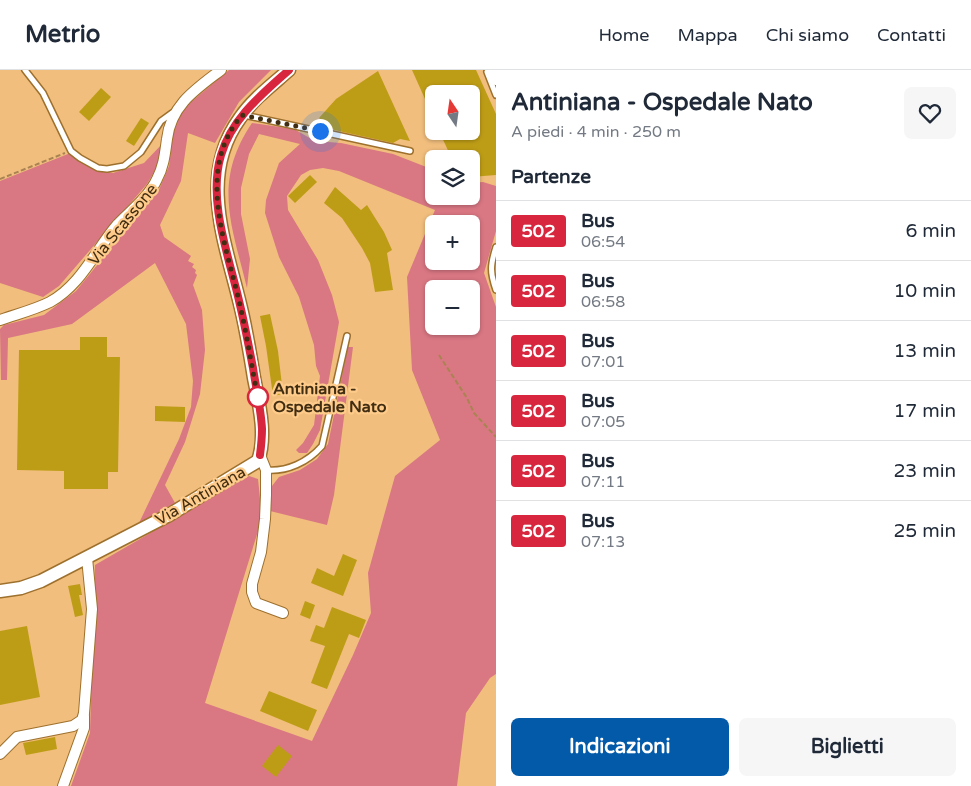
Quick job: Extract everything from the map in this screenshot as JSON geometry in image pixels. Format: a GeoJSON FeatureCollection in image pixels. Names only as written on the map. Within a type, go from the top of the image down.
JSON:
{"type":"FeatureCollection","features":[{"type":"Feature","properties":{"kind":"street","name":"Via Scassone"},"geometry":{"type":"LineString","coordinates":[[0,320],[49,302],[66,291],[77,280],[116,227],[157,180],[174,112],[191,93],[221,70]]}},
{"type":"Feature","properties":{"kind":"street","name":"Via Antiniana"},"geometry":{"type":"LineString","coordinates":[[0,590],[21,588],[41,581],[87,558],[169,515],[255,463],[260,455],[262,429],[258,399],[241,306],[217,204],[216,185],[221,154],[231,132],[253,102],[289,70]]}},
{"type":"Feature","properties":{"kind":"street"},"geometry":{"type":"LineString","coordinates":[[491,70],[496,80]]}},
{"type":"Feature","properties":{"kind":"street"},"geometry":{"type":"LineString","coordinates":[[260,455],[266,470],[266,519],[252,592],[256,603],[284,614]]}},
{"type":"Feature","properties":{"kind":"street"},"geometry":{"type":"LineString","coordinates":[[63,786],[84,728],[92,609],[87,558]]}},
{"type":"Feature","properties":{"kind":"street"},"geometry":{"type":"LineString","coordinates":[[0,754],[17,737],[73,726],[82,720],[84,713]]}},
{"type":"Feature","properties":{"kind":"lane"},"geometry":{"type":"LineString","coordinates":[[25,70],[44,93],[71,150],[80,158],[98,168],[107,169],[124,166],[140,152],[161,121],[174,112]]}},
{"type":"Feature","properties":{"kind":"lane"},"geometry":{"type":"LineString","coordinates":[[486,70],[496,95]]}},
{"type":"Feature","properties":{"kind":"lane"},"geometry":{"type":"LineString","coordinates":[[242,115],[410,151]]}},
{"type":"Feature","properties":{"kind":"lane"},"geometry":{"type":"LineString","coordinates":[[496,247],[490,273],[496,290]]}},
{"type":"Feature","properties":{"kind":"lane"},"geometry":{"type":"LineString","coordinates":[[266,470],[282,469],[310,458],[322,446],[347,336]]}},
{"type":"Feature","properties":{"kind":"path"},"geometry":{"type":"LineString","coordinates":[[0,179],[71,150]]}},
{"type":"Feature","properties":{"kind":"path"},"geometry":{"type":"LineString","coordinates":[[439,354],[474,413],[496,437]]}},
{"type":"Feature","properties":{"kind":"shaded area"},"geometry":{"type":"Polygon","coordinates":[[[229,70],[271,70],[239,102],[215,143],[188,133],[181,181],[160,225],[164,237],[191,256],[188,261],[194,264],[192,267],[196,270],[195,273],[197,275],[193,285],[202,310],[205,350],[200,394],[185,442],[165,485],[175,503],[139,523],[179,439],[191,407],[193,381],[186,324],[155,263],[72,324],[8,338],[7,380],[1,380],[0,329],[4,325],[44,315],[76,291],[158,192],[169,166],[174,127],[184,108],[229,70]]]}},
{"type":"Feature","properties":{"kind":"shaded area"},"geometry":{"type":"Polygon","coordinates":[[[252,123],[294,129],[315,141],[341,143],[393,154],[425,166],[425,205],[480,205],[480,182],[496,186],[496,231],[484,273],[496,307],[496,674],[490,678],[466,713],[457,786],[71,786],[90,733],[95,565],[249,476],[258,479],[262,518],[205,703],[312,741],[371,613],[368,573],[395,476],[440,440],[412,370],[407,277],[425,234],[425,270],[480,270],[480,215],[433,215],[435,210],[339,171],[323,168],[310,170],[301,175],[287,196],[288,210],[318,260],[332,295],[339,322],[320,430],[307,453],[299,453],[296,450],[303,443],[314,425],[320,376],[316,366],[314,345],[299,297],[279,257],[265,213],[266,200],[279,163],[300,144],[259,134],[249,154],[241,188],[241,214],[250,259],[247,288],[231,224],[229,185],[232,165],[240,144],[252,123]]]}},
{"type":"Feature","properties":{"kind":"shaded area"},"geometry":{"type":"Polygon","coordinates":[[[163,143],[160,162],[147,184],[59,286],[43,297],[0,283],[0,181],[73,152],[93,169],[113,173],[144,163],[163,143]]]}},
{"type":"Feature","properties":{"kind":"shaded area"},"geometry":{"type":"Polygon","coordinates":[[[348,347],[353,347],[334,495],[327,525],[270,511],[272,486],[279,477],[300,470],[317,459],[328,444],[348,347]]]}},
{"type":"Feature","properties":{"kind":"building"},"geometry":{"type":"Polygon","coordinates":[[[412,70],[476,70],[496,114],[496,175],[480,176],[480,150],[448,150],[443,140],[480,140],[480,85],[425,85],[425,99],[412,70]]]}},
{"type":"Feature","properties":{"kind":"building"},"geometry":{"type":"Polygon","coordinates":[[[378,71],[410,141],[400,139],[393,143],[334,130],[319,118],[336,99],[378,71]]]}},
{"type":"Feature","properties":{"kind":"building"},"geometry":{"type":"Polygon","coordinates":[[[101,88],[111,97],[89,121],[79,112],[101,88]]]}},
{"type":"Feature","properties":{"kind":"building"},"geometry":{"type":"Polygon","coordinates":[[[141,118],[149,123],[134,146],[126,141],[141,118]]]}},
{"type":"Feature","properties":{"kind":"building"},"geometry":{"type":"Polygon","coordinates":[[[310,175],[317,182],[295,203],[288,196],[310,175]]]}},
{"type":"Feature","properties":{"kind":"building"},"geometry":{"type":"Polygon","coordinates":[[[335,187],[361,210],[367,205],[384,232],[392,250],[387,253],[393,290],[375,292],[370,263],[362,248],[342,218],[324,203],[335,187]]]}},
{"type":"Feature","properties":{"kind":"building"},"geometry":{"type":"Polygon","coordinates":[[[270,314],[278,351],[283,394],[273,396],[260,316],[270,314]]]}},
{"type":"Feature","properties":{"kind":"building"},"geometry":{"type":"Polygon","coordinates":[[[80,337],[107,337],[107,357],[120,357],[118,472],[108,472],[108,489],[64,489],[64,471],[17,470],[19,350],[80,350],[80,337]]]}},
{"type":"Feature","properties":{"kind":"building"},"geometry":{"type":"Polygon","coordinates":[[[155,406],[185,407],[185,422],[155,421],[155,406]]]}},
{"type":"Feature","properties":{"kind":"building"},"geometry":{"type":"Polygon","coordinates":[[[343,554],[357,560],[343,596],[311,583],[317,568],[334,576],[343,554]]]}},
{"type":"Feature","properties":{"kind":"building"},"geometry":{"type":"Polygon","coordinates":[[[80,584],[82,595],[79,595],[83,615],[75,617],[68,586],[80,584]]]}},
{"type":"Feature","properties":{"kind":"building"},"geometry":{"type":"Polygon","coordinates":[[[305,601],[315,605],[310,619],[300,615],[305,601]]]}},
{"type":"Feature","properties":{"kind":"building"},"geometry":{"type":"Polygon","coordinates":[[[332,607],[366,620],[359,638],[349,634],[327,689],[311,683],[325,646],[310,641],[316,625],[324,628],[332,607]]]}},
{"type":"Feature","properties":{"kind":"building"},"geometry":{"type":"Polygon","coordinates":[[[27,626],[40,697],[0,705],[0,631],[27,626]]]}},
{"type":"Feature","properties":{"kind":"building"},"geometry":{"type":"Polygon","coordinates":[[[269,691],[317,710],[308,731],[260,711],[269,691]]]}},
{"type":"Feature","properties":{"kind":"building"},"geometry":{"type":"Polygon","coordinates":[[[55,737],[57,749],[26,755],[23,743],[55,737]]]}},
{"type":"Feature","properties":{"kind":"building"},"geometry":{"type":"Polygon","coordinates":[[[278,745],[292,756],[276,777],[262,766],[278,745]]]}},
{"type":"Feature","properties":{"kind":"bus line","name":"502"},"geometry":{"type":"LineString","coordinates":[[260,455],[262,429],[258,399],[241,306],[217,204],[216,185],[221,154],[240,117],[253,102],[289,70]]}},
{"type":"Feature","properties":{"kind":"place","name":"Antiniana - Ospedale Nato"},"geometry":{"type":"Point","coordinates":[258,397]}},
{"type":"Feature","properties":{"kind":"route"},"geometry":{"type":"LineString","coordinates":[[258,397],[258,399],[241,306],[217,204],[216,185],[221,154],[231,132],[242,115],[320,131]]}}]}
